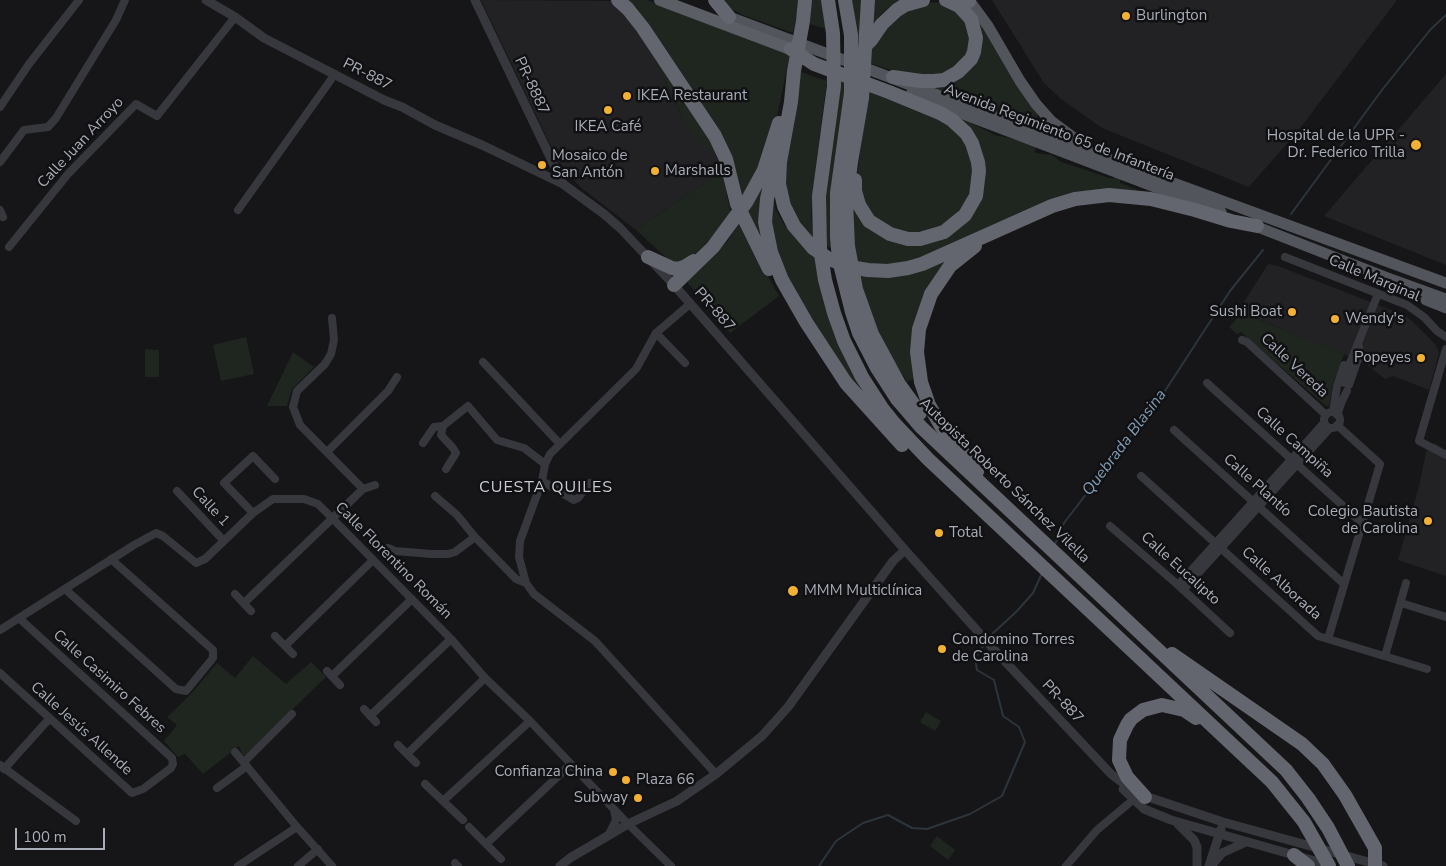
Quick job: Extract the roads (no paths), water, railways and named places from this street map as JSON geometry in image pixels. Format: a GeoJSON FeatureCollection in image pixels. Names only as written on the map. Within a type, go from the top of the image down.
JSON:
{"type":"FeatureCollection","features":[{"type":"Feature","properties":{"kind":"highway"},"geometry":{"type":"LineString","coordinates":[[618,0],[628,8],[643,28],[715,136],[726,159],[738,204],[782,294],[826,361],[907,450],[1002,537],[1020,545]]}},
{"type":"Feature","properties":{"kind":"highway","name":"Avenida Regimiento 65 de Infantería"},"geometry":{"type":"LineString","coordinates":[[660,0],[790,49]]}},
{"type":"Feature","properties":{"kind":"highway","name":"Avenida Regimiento 65 de Infantería"},"geometry":{"type":"LineString","coordinates":[[684,0],[730,17]]}},
{"type":"Feature","properties":{"kind":"highway"},"geometry":{"type":"LineString","coordinates":[[715,0],[730,17]]}},
{"type":"Feature","properties":{"kind":"highway"},"geometry":{"type":"LineString","coordinates":[[805,0],[791,102],[780,162],[779,184],[788,217],[804,240],[829,259],[850,267],[868,270],[888,270],[916,266],[1010,224],[1074,199],[1109,195],[1151,199],[1256,226]]}},
{"type":"Feature","properties":{"kind":"highway"},"geometry":{"type":"LineString","coordinates":[[828,0],[833,33],[834,86],[819,196],[820,248],[825,280],[834,313],[851,356],[862,377],[882,408],[928,459],[1272,782],[1304,822],[1330,866]]}},
{"type":"Feature","properties":{"kind":"highway","name":"Autopista Roberto Sánchez Vilella"},"geometry":{"type":"LineString","coordinates":[[845,0],[851,35],[857,95],[837,193],[842,224],[839,260],[854,319],[877,368],[897,399],[921,427],[1117,614],[1286,770],[1328,828],[1348,866]]}},
{"type":"Feature","properties":{"kind":"highway"},"geometry":{"type":"LineString","coordinates":[[790,49],[814,64],[940,113],[960,126],[972,143],[978,162],[979,180],[972,205],[965,215],[951,228],[928,238],[908,239],[883,232],[869,221],[861,210],[857,199],[854,173],[857,95],[866,45],[868,0]]}},
{"type":"Feature","properties":{"kind":"highway"},"geometry":{"type":"LineString","coordinates":[[866,45],[882,24],[896,10],[905,5],[923,0]]}},
{"type":"Feature","properties":{"kind":"highway"},"geometry":{"type":"LineString","coordinates":[[893,78],[934,82],[944,80],[958,72],[971,59],[976,38],[971,19],[959,6],[946,0]]}},
{"type":"Feature","properties":{"kind":"highway"},"geometry":{"type":"LineString","coordinates":[[674,285],[704,256],[747,201],[764,170],[794,71]]}},
{"type":"Feature","properties":{"kind":"highway"},"geometry":{"type":"LineString","coordinates":[[856,138],[842,224],[858,298],[872,334],[899,384],[927,422],[988,490]]}},
{"type":"Feature","properties":{"kind":"highway"},"geometry":{"type":"LineString","coordinates":[[783,143],[774,165],[767,199],[766,222],[768,244],[778,272],[788,291],[846,383]]}},
{"type":"Feature","properties":{"kind":"highway"},"geometry":{"type":"LineString","coordinates":[[988,490],[969,460],[941,426],[929,405],[921,382],[917,352],[918,338],[926,304],[944,273],[960,257],[1010,224]]}},
{"type":"Feature","properties":{"kind":"highway"},"geometry":{"type":"LineString","coordinates":[[648,257],[672,268],[684,267],[699,258],[722,235]]}},
{"type":"Feature","properties":{"kind":"highway"},"geometry":{"type":"LineString","coordinates":[[1117,614],[1287,733],[1314,755],[1338,783],[1355,812],[1375,848],[1378,865]]}},
{"type":"Feature","properties":{"kind":"highway"},"geometry":{"type":"LineString","coordinates":[[1140,798],[1127,777],[1120,760],[1120,740],[1131,719],[1149,708],[1170,706],[1189,713],[1213,728]]}},
{"type":"Feature","properties":{"kind":"highway"},"geometry":{"type":"LineString","coordinates":[[1294,855],[1308,866]]}},
{"type":"Feature","properties":{"kind":"main road"},"geometry":{"type":"LineString","coordinates":[[969,0],[988,26],[1020,81],[1036,104],[1056,126],[1097,155]]}},
{"type":"Feature","properties":{"kind":"main road","name":"Avenida Regimiento 65 de Infantería"},"geometry":{"type":"LineString","coordinates":[[730,17],[1097,155],[1446,283]]}},
{"type":"Feature","properties":{"kind":"main road","name":"Avenida Regimiento 65 de Infantería"},"geometry":{"type":"LineString","coordinates":[[790,49],[1162,188],[1393,280],[1446,299]]}},
{"type":"Feature","properties":{"kind":"main road"},"geometry":{"type":"LineString","coordinates":[[1393,280],[1401,290],[1446,308]]}},
{"type":"Feature","properties":{"kind":"street"},"geometry":{"type":"LineString","coordinates":[[0,107],[29,64],[79,0]]}},
{"type":"Feature","properties":{"kind":"street"},"geometry":{"type":"LineString","coordinates":[[0,162],[24,130],[48,127],[56,118],[116,20],[125,0]]}},
{"type":"Feature","properties":{"kind":"street","name":"PR-887"},"geometry":{"type":"LineString","coordinates":[[206,0],[264,38],[384,100],[563,184],[619,227],[674,285],[998,654],[1102,765],[1136,793],[1144,809],[1176,822],[1330,866]]}},
{"type":"Feature","properties":{"kind":"street","name":"PR-8887"},"geometry":{"type":"LineString","coordinates":[[475,0],[563,184]]}},
{"type":"Feature","properties":{"kind":"street","name":"Calle Juan Arroyo"},"geometry":{"type":"LineString","coordinates":[[9,247],[68,174],[136,104],[157,116],[234,17]]}},
{"type":"Feature","properties":{"kind":"street"},"geometry":{"type":"LineString","coordinates":[[238,210],[335,74]]}},
{"type":"Feature","properties":{"kind":"street","name":"Calle Marginal"},"geometry":{"type":"LineString","coordinates":[[1284,257],[1407,305],[1424,317],[1446,337]]}},
{"type":"Feature","properties":{"kind":"street"},"geometry":{"type":"LineString","coordinates":[[1344,388],[1337,386],[1346,362],[1359,342],[1378,294]]}},
{"type":"Feature","properties":{"kind":"street"},"geometry":{"type":"LineString","coordinates":[[690,304],[656,334],[636,368],[550,454],[544,464],[542,481],[520,541],[519,557],[526,583],[534,594],[595,641],[716,774]]}},
{"type":"Feature","properties":{"kind":"street"},"geometry":{"type":"LineString","coordinates":[[332,318],[334,340],[331,354],[325,364],[297,391],[293,407],[300,425],[363,488]]}},
{"type":"Feature","properties":{"kind":"street"},"geometry":{"type":"LineString","coordinates":[[656,334],[685,363]]}},
{"type":"Feature","properties":{"kind":"street","name":"Calle Vereda"},"geometry":{"type":"LineString","coordinates":[[1242,340],[1247,342],[1380,464],[1328,639]]}},
{"type":"Feature","properties":{"kind":"street"},"geometry":{"type":"LineString","coordinates":[[1180,587],[1331,420],[1342,401],[1344,388],[1358,356],[1359,342]]}},
{"type":"Feature","properties":{"kind":"street"},"geometry":{"type":"LineString","coordinates":[[1446,349],[1420,441],[1446,455]]}},
{"type":"Feature","properties":{"kind":"street"},"geometry":{"type":"LineString","coordinates":[[483,362],[559,444]]}},
{"type":"Feature","properties":{"kind":"street"},"geometry":{"type":"LineString","coordinates":[[327,452],[388,391],[397,377]]}},
{"type":"Feature","properties":{"kind":"street","name":"Calle Campiña"},"geometry":{"type":"LineString","coordinates":[[1207,383],[1362,523]]}},
{"type":"Feature","properties":{"kind":"street"},"geometry":{"type":"LineString","coordinates":[[427,422],[434,427],[443,426],[468,406],[497,440],[524,448],[544,464]]}},
{"type":"Feature","properties":{"kind":"street"},"geometry":{"type":"LineString","coordinates":[[443,426],[441,435],[456,453],[446,469]]}},
{"type":"Feature","properties":{"kind":"street"},"geometry":{"type":"LineString","coordinates":[[422,443],[434,427]]}},
{"type":"Feature","properties":{"kind":"street","name":"Calle Plantío"},"geometry":{"type":"LineString","coordinates":[[1174,430],[1344,584]]}},
{"type":"Feature","properties":{"kind":"street"},"geometry":{"type":"LineString","coordinates":[[253,513],[224,483],[253,456],[275,479]]}},
{"type":"Feature","properties":{"kind":"street","name":"Calle Alborada"},"geometry":{"type":"LineString","coordinates":[[1141,476],[1318,636],[1426,669]]}},
{"type":"Feature","properties":{"kind":"street"},"geometry":{"type":"LineString","coordinates":[[542,481],[574,500],[578,498],[590,483]]}},
{"type":"Feature","properties":{"kind":"street"},"geometry":{"type":"LineString","coordinates":[[244,603],[363,488],[375,485]]}},
{"type":"Feature","properties":{"kind":"street","name":"Calle 1"},"geometry":{"type":"LineString","coordinates":[[177,491],[224,541]]}},
{"type":"Feature","properties":{"kind":"street"},"geometry":{"type":"LineString","coordinates":[[435,496],[458,515],[516,580],[526,583]]}},
{"type":"Feature","properties":{"kind":"street","name":"Calle Florentino Román"},"geometry":{"type":"LineString","coordinates":[[0,630],[111,559],[156,533],[163,536],[196,562],[205,559],[253,513],[273,499],[304,499],[318,504],[451,639],[485,678],[530,721],[614,810],[671,866]]}},
{"type":"Feature","properties":{"kind":"street","name":"Calle Eucalipto"},"geometry":{"type":"LineString","coordinates":[[1110,526],[1230,633]]}},
{"type":"Feature","properties":{"kind":"street"},"geometry":{"type":"LineString","coordinates":[[388,548],[395,551],[441,555],[455,552],[476,537]]}},
{"type":"Feature","properties":{"kind":"street"},"geometry":{"type":"LineString","coordinates":[[560,866],[570,858],[628,824],[676,801],[716,774],[762,736],[788,707],[893,561],[905,550]]}},
{"type":"Feature","properties":{"kind":"street"},"geometry":{"type":"LineString","coordinates":[[65,589],[176,689],[186,691],[213,658],[213,650],[111,559]]}},
{"type":"Feature","properties":{"kind":"street"},"geometry":{"type":"LineString","coordinates":[[285,646],[373,560]]}},
{"type":"Feature","properties":{"kind":"street"},"geometry":{"type":"LineString","coordinates":[[1385,656],[1406,583]]}},
{"type":"Feature","properties":{"kind":"street"},"geometry":{"type":"LineString","coordinates":[[235,594],[251,611]]}},
{"type":"Feature","properties":{"kind":"street"},"geometry":{"type":"LineString","coordinates":[[340,685],[330,674],[412,599]]}},
{"type":"Feature","properties":{"kind":"street"},"geometry":{"type":"LineString","coordinates":[[1401,603],[1446,617]]}},
{"type":"Feature","properties":{"kind":"street","name":"Calle Casimiro Febres"},"geometry":{"type":"LineString","coordinates":[[19,618],[172,758],[173,764],[171,768]]}},
{"type":"Feature","properties":{"kind":"street"},"geometry":{"type":"LineString","coordinates":[[275,636],[293,654]]}},
{"type":"Feature","properties":{"kind":"street"},"geometry":{"type":"LineString","coordinates":[[364,709],[373,719],[451,639]]}},
{"type":"Feature","properties":{"kind":"street","name":"Calle Jesús Allende"},"geometry":{"type":"LineString","coordinates":[[0,673],[132,792],[143,790],[171,768]]}},
{"type":"Feature","properties":{"kind":"street"},"geometry":{"type":"LineString","coordinates":[[407,754],[485,678]]}},
{"type":"Feature","properties":{"kind":"street"},"geometry":{"type":"LineString","coordinates":[[217,788],[245,764],[292,714]]}},
{"type":"Feature","properties":{"kind":"street"},"geometry":{"type":"LineString","coordinates":[[49,719],[2,767],[76,821]]}},
{"type":"Feature","properties":{"kind":"street"},"geometry":{"type":"LineString","coordinates":[[443,801],[530,721]]}},
{"type":"Feature","properties":{"kind":"street"},"geometry":{"type":"LineString","coordinates":[[398,745],[416,764]]}},
{"type":"Feature","properties":{"kind":"street"},"geometry":{"type":"LineString","coordinates":[[236,752],[297,827],[332,866]]}},
{"type":"Feature","properties":{"kind":"street"},"geometry":{"type":"LineString","coordinates":[[486,844],[571,764]]}},
{"type":"Feature","properties":{"kind":"street"},"geometry":{"type":"LineString","coordinates":[[425,784],[463,820]]}},
{"type":"Feature","properties":{"kind":"street"},"geometry":{"type":"LineString","coordinates":[[1066,866],[1097,830],[1140,798]]}},
{"type":"Feature","properties":{"kind":"street","name":"PR-887"},"geometry":{"type":"LineString","coordinates":[[1140,798],[1360,858],[1378,865]]}},
{"type":"Feature","properties":{"kind":"street"},"geometry":{"type":"LineString","coordinates":[[608,836],[616,820],[614,810]]}},
{"type":"Feature","properties":{"kind":"street"},"geometry":{"type":"LineString","coordinates":[[1176,822],[1194,840],[1197,847],[1197,866]]}},
{"type":"Feature","properties":{"kind":"street"},"geometry":{"type":"LineString","coordinates":[[1210,866],[1223,822]]}},
{"type":"Feature","properties":{"kind":"street"},"geometry":{"type":"LineString","coordinates":[[238,866],[297,827]]}},
{"type":"Feature","properties":{"kind":"street"},"geometry":{"type":"LineString","coordinates":[[469,828],[501,859]]}},
{"type":"Feature","properties":{"kind":"street"},"geometry":{"type":"LineString","coordinates":[[1210,866],[1222,853],[1246,842]]}},
{"type":"Feature","properties":{"kind":"street"},"geometry":{"type":"LineString","coordinates":[[298,866],[318,849]]}},
{"type":"Feature","properties":{"kind":"waterway","name":"Quebrada Blasina"},"geometry":{"type":"LineString","coordinates":[[1291,214],[1382,90],[1430,30],[1446,15]]}},
{"type":"Feature","properties":{"kind":"waterway","name":"Quebrada Blasina"},"geometry":{"type":"LineString","coordinates":[[1055,544],[1064,523],[1163,394],[1230,291],[1263,250]]}},
{"type":"Feature","properties":{"kind":"waterway","name":"Quebrada Blasina"},"geometry":{"type":"LineString","coordinates":[[990,636],[1033,593],[1042,573]]}},
{"type":"Feature","properties":{"kind":"waterway","name":"Quebrada Blasina"},"geometry":{"type":"LineString","coordinates":[[819,866],[836,841],[863,823],[888,815],[912,828],[927,829],[970,814],[1002,796],[1025,742],[1019,727],[1003,716],[994,680],[977,670],[975,658],[984,645]]}},
{"type":"Feature","properties":{"kind":"place","name":"Burlington"},"geometry":{"type":"Point","coordinates":[1126,16]}},
{"type":"Feature","properties":{"kind":"place","name":"IKEA Restaurant"},"geometry":{"type":"Point","coordinates":[627,96]}},
{"type":"Feature","properties":{"kind":"place","name":"IKEA Café"},"geometry":{"type":"Point","coordinates":[608,110]}},
{"type":"Feature","properties":{"kind":"place","name":"Hospital de la UPR - Dr. Federico Trilla"},"geometry":{"type":"Point","coordinates":[1416,145]}},
{"type":"Feature","properties":{"kind":"place","name":"Mosaico de San Antón"},"geometry":{"type":"Point","coordinates":[542,165]}},
{"type":"Feature","properties":{"kind":"place","name":"Marshalls"},"geometry":{"type":"Point","coordinates":[655,171]}},
{"type":"Feature","properties":{"kind":"place","name":"Sushi Boat"},"geometry":{"type":"Point","coordinates":[1292,312]}},
{"type":"Feature","properties":{"kind":"place","name":"Wendy's"},"geometry":{"type":"Point","coordinates":[1335,319]}},
{"type":"Feature","properties":{"kind":"place","name":"Popeyes"},"geometry":{"type":"Point","coordinates":[1421,358]}},
{"type":"Feature","properties":{"kind":"place","name":"Colegio Bautista de Carolina"},"geometry":{"type":"Point","coordinates":[1428,521]}},
{"type":"Feature","properties":{"kind":"place","name":"Total"},"geometry":{"type":"Point","coordinates":[939,533]}},
{"type":"Feature","properties":{"kind":"place","name":"MMM Multiclínica"},"geometry":{"type":"Point","coordinates":[793,591]}},
{"type":"Feature","properties":{"kind":"place","name":"Condomino Torres de Carolina"},"geometry":{"type":"Point","coordinates":[942,649]}},
{"type":"Feature","properties":{"kind":"place","name":"Confianza China"},"geometry":{"type":"Point","coordinates":[613,772]}},
{"type":"Feature","properties":{"kind":"place","name":"Plaza 66"},"geometry":{"type":"Point","coordinates":[626,780]}},
{"type":"Feature","properties":{"kind":"place","name":"Subway"},"geometry":{"type":"Point","coordinates":[638,798]}},
{"type":"Feature","properties":{"kind":"district","name":"CUESTA QUILES"},"geometry":{"type":"Point","coordinates":[546,488]}}]}
